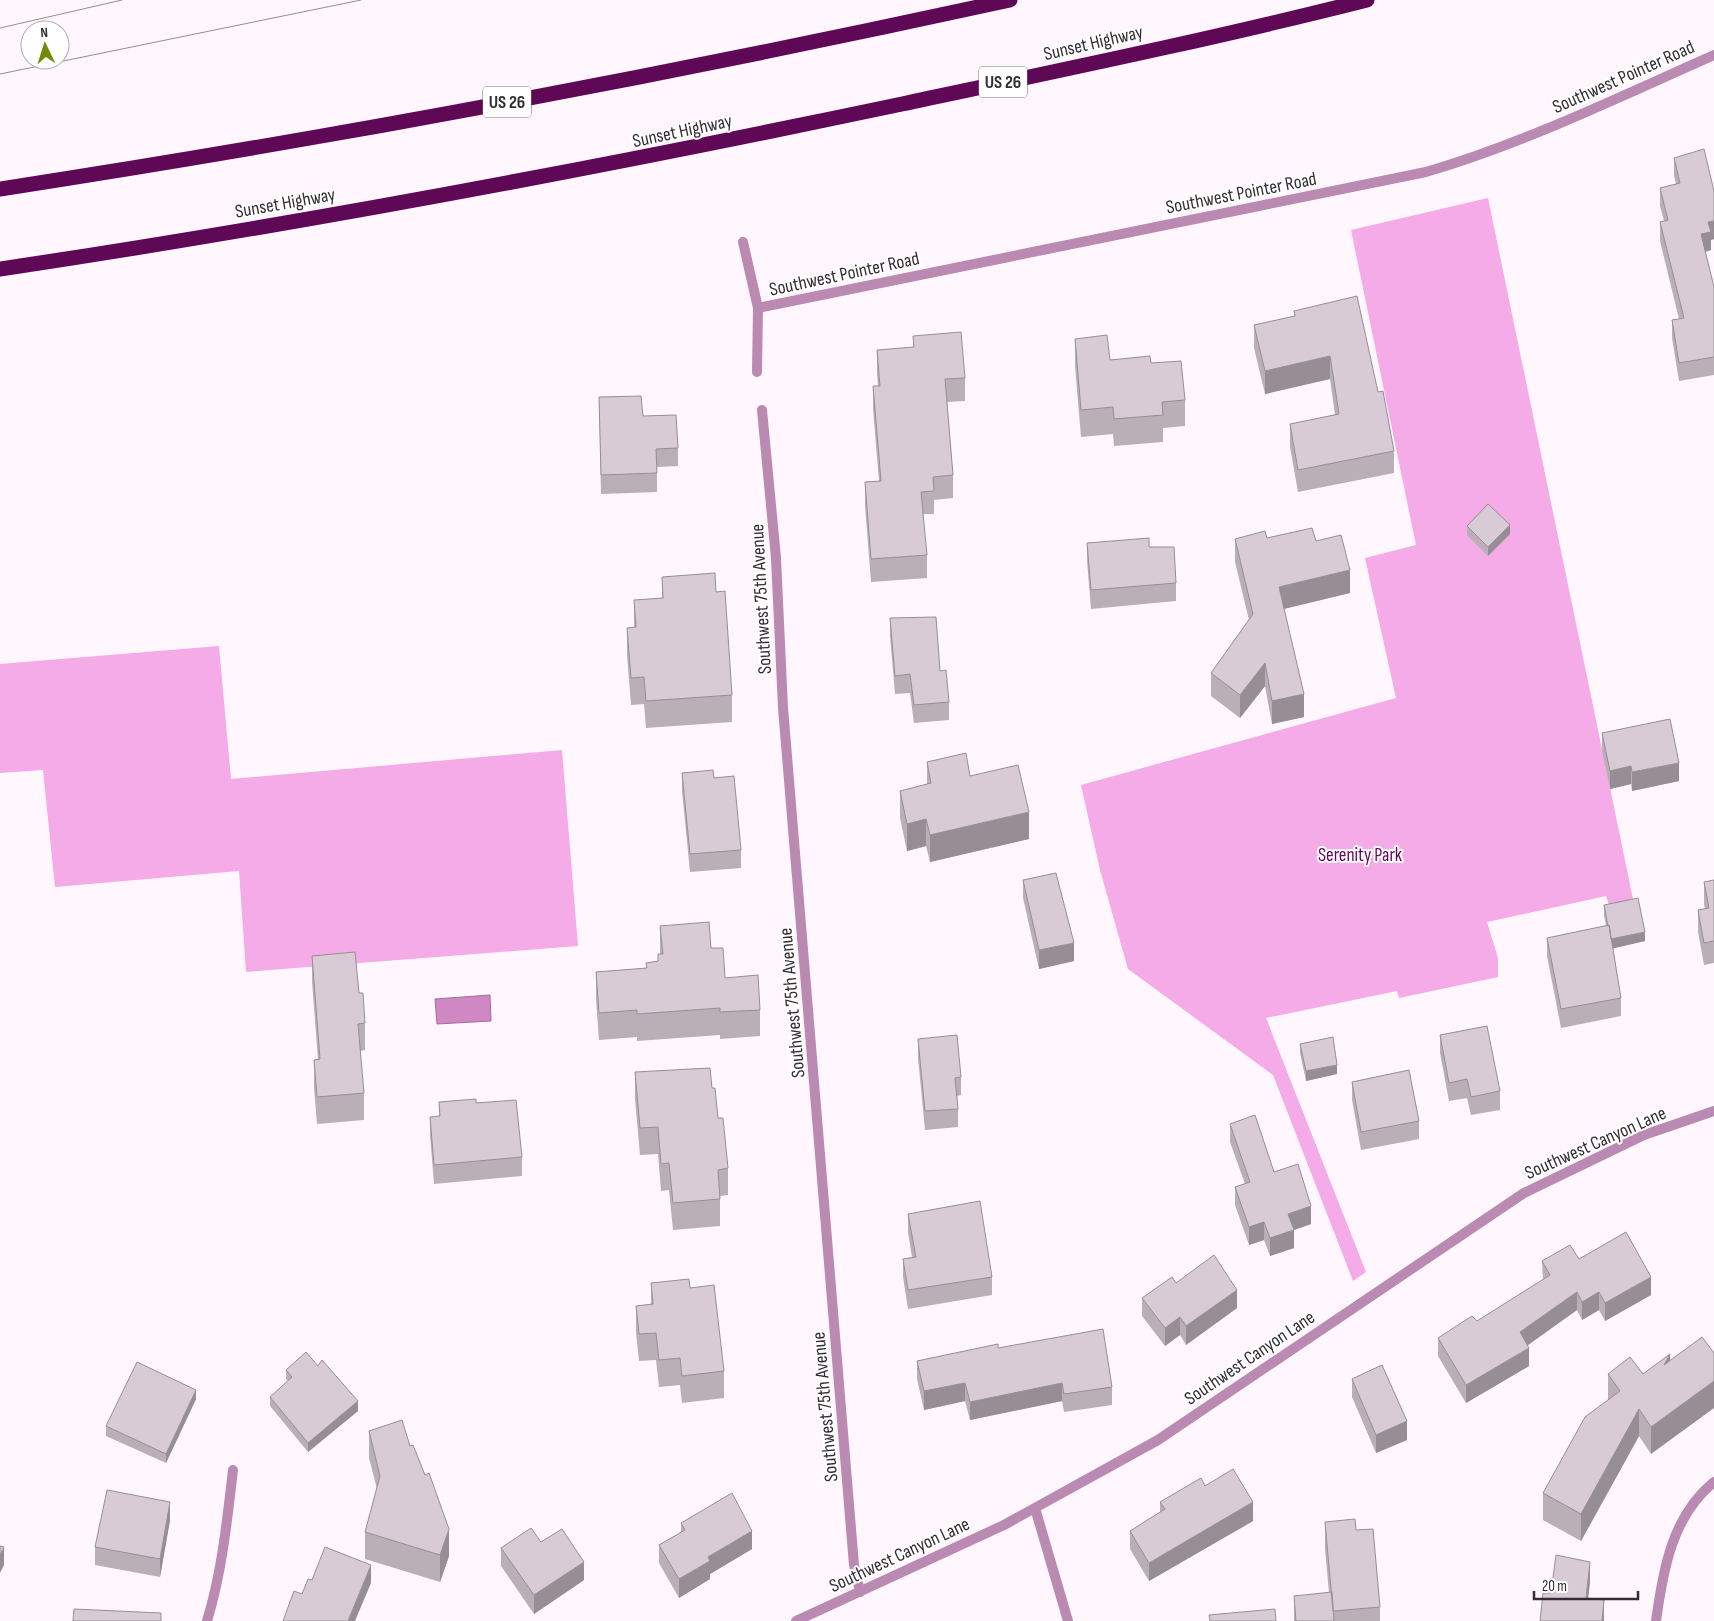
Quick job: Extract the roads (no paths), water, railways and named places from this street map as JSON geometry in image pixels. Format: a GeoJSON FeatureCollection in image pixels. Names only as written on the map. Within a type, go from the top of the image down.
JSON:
{"type":"FeatureCollection","features":[{"type":"Feature","properties":{"kind":"highway","name":"US 26"},"geometry":{"type":"LineString","coordinates":[[0,189],[155,165],[414,119],[863,32],[1010,0]]}},
{"type":"Feature","properties":{"kind":"highway","name":"Sunset Highway"},"geometry":{"type":"LineString","coordinates":[[0,269],[346,212],[638,160],[985,86],[1367,0]]}},
{"type":"Feature","properties":{"kind":"street","name":"Southwest Pointer Road"},"geometry":{"type":"LineString","coordinates":[[758,308],[1426,172],[1469,160],[1513,143],[1714,55]]}},
{"type":"Feature","properties":{"kind":"street"},"geometry":{"type":"LineString","coordinates":[[744,242],[758,308],[757,372]]}},
{"type":"Feature","properties":{"kind":"street","name":"Southwest 75th Avenue"},"geometry":{"type":"LineString","coordinates":[[762,410],[776,558],[784,718],[854,1565],[860,1592]]}},
{"type":"Feature","properties":{"kind":"street","name":"Southwest Canyon Lane"},"geometry":{"type":"LineString","coordinates":[[796,1621],[1035,1508],[1158,1440],[1524,1192],[1644,1135],[1714,1111]]}},
{"type":"Feature","properties":{"kind":"street"},"geometry":{"type":"LineString","coordinates":[[207,1621],[215,1596],[226,1533],[233,1470]]}},
{"type":"Feature","properties":{"kind":"street"},"geometry":{"type":"LineString","coordinates":[[1656,1621],[1661,1582],[1675,1534],[1698,1494],[1714,1482]]}},
{"type":"Feature","properties":{"kind":"street"},"geometry":{"type":"LineString","coordinates":[[1035,1508],[1068,1621]]}},
{"type":"Feature","properties":{"kind":"tram line"},"geometry":{"type":"LineString","coordinates":[[0,28],[122,0]]}},
{"type":"Feature","properties":{"kind":"tram line"},"geometry":{"type":"LineString","coordinates":[[0,74],[361,0]]}},
{"type":"Feature","properties":{"kind":"park label","name":"Serenity Park"},"geometry":{"type":"Point","coordinates":[1360,854]}}]}
